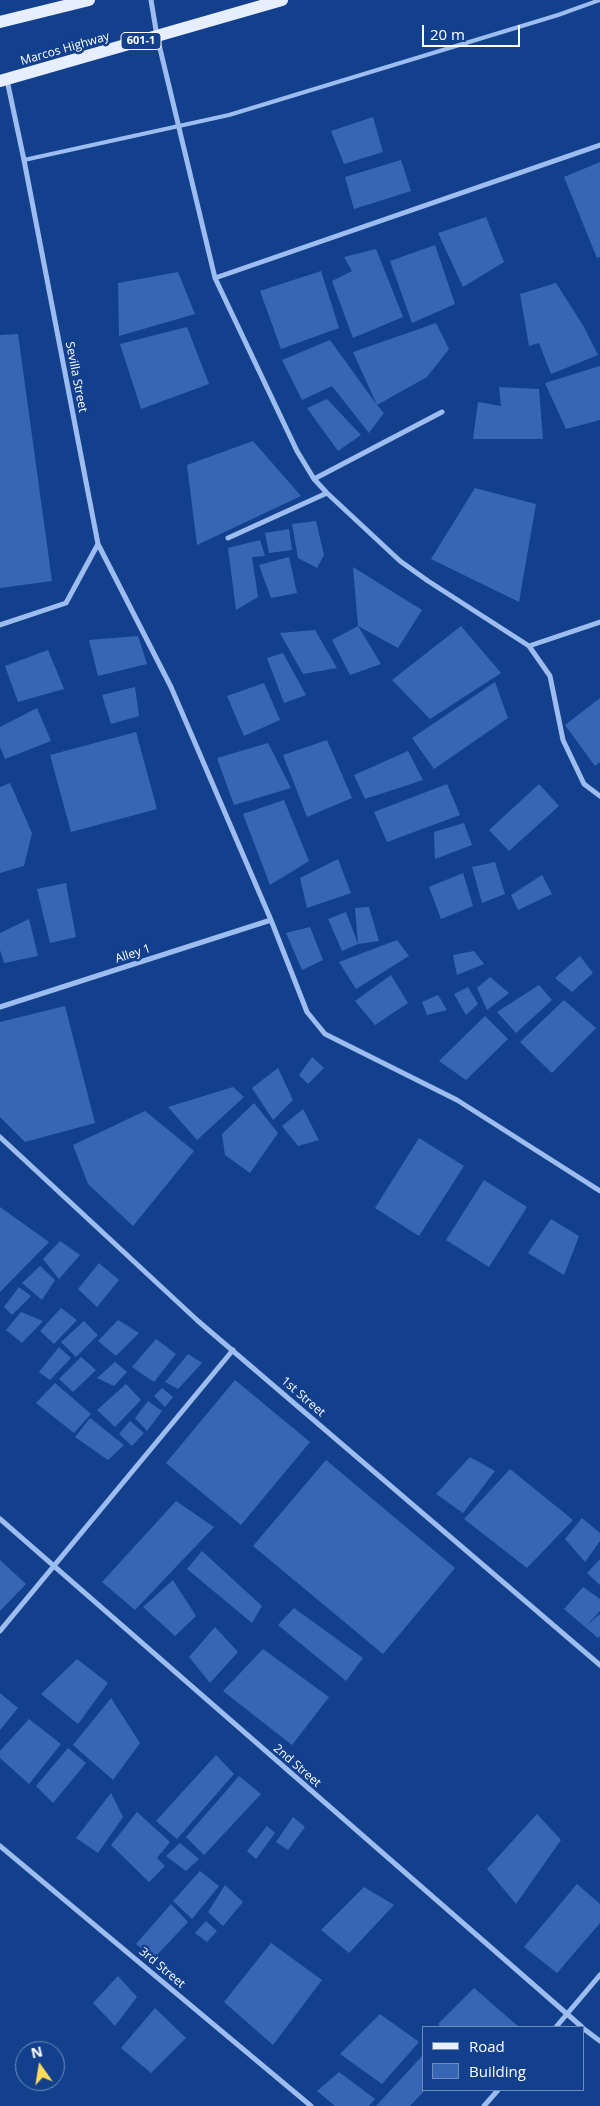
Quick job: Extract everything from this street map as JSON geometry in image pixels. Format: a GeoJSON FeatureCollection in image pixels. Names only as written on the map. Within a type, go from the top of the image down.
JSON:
{"type":"FeatureCollection","features":[{"type":"Feature","properties":{"kind":"main road"},"geometry":{"type":"LineString","coordinates":[[0,22],[72,2],[89,0]]}},
{"type":"Feature","properties":{"kind":"main road","name":"Marcos Highway"},"geometry":{"type":"LineString","coordinates":[[3,81],[282,0]]}},
{"type":"Feature","properties":{"kind":"street"},"geometry":{"type":"LineString","coordinates":[[150,0],[214,278],[297,451],[314,479],[327,493],[400,561],[529,646],[550,676],[563,740],[584,784],[600,796]]}},
{"type":"Feature","properties":{"kind":"street","name":"Sevilla Street"},"geometry":{"type":"LineString","coordinates":[[3,81],[24,160],[98,544],[172,687],[271,920],[307,1012],[325,1034],[457,1100],[600,1191]]}},
{"type":"Feature","properties":{"kind":"street"},"geometry":{"type":"LineString","coordinates":[[214,278],[600,145]]}},
{"type":"Feature","properties":{"kind":"street"},"geometry":{"type":"LineString","coordinates":[[314,479],[442,412]]}},
{"type":"Feature","properties":{"kind":"street"},"geometry":{"type":"LineString","coordinates":[[228,538],[327,493]]}},
{"type":"Feature","properties":{"kind":"street"},"geometry":{"type":"LineString","coordinates":[[0,625],[66,603],[98,544]]}},
{"type":"Feature","properties":{"kind":"street"},"geometry":{"type":"LineString","coordinates":[[529,646],[600,622]]}},
{"type":"Feature","properties":{"kind":"street","name":"Alley 1"},"geometry":{"type":"LineString","coordinates":[[0,1007],[271,920]]}},
{"type":"Feature","properties":{"kind":"street","name":"1st Street"},"geometry":{"type":"LineString","coordinates":[[0,1137],[198,1321],[600,1665]]}},
{"type":"Feature","properties":{"kind":"street"},"geometry":{"type":"LineString","coordinates":[[0,1631],[233,1350]]}},
{"type":"Feature","properties":{"kind":"street","name":"2nd Street"},"geometry":{"type":"LineString","coordinates":[[0,1519],[581,2026]]}},
{"type":"Feature","properties":{"kind":"street","name":"3rd Street"},"geometry":{"type":"LineString","coordinates":[[0,1846],[311,2106]]}},
{"type":"Feature","properties":{"kind":"street"},"geometry":{"type":"LineString","coordinates":[[557,2026],[600,1975]]}},
{"type":"Feature","properties":{"kind":"street","name":"2nd Street"},"geometry":{"type":"LineString","coordinates":[[585,2030],[600,2042]]}},
{"type":"Feature","properties":{"kind":"street"},"geometry":{"type":"LineString","coordinates":[[484,2106],[497,2091]]}},
{"type":"Feature","properties":{"kind":"lane"},"geometry":{"type":"LineString","coordinates":[[24,160],[230,115],[558,15],[600,0]]}},
{"type":"Feature","properties":{"kind":"building"},"geometry":{"type":"Polygon","coordinates":[[[373,117],[383,152],[344,164],[331,131],[373,117]]]}},
{"type":"Feature","properties":{"kind":"building"},"geometry":{"type":"Polygon","coordinates":[[[401,160],[411,191],[354,209],[345,177],[401,160]]]}},
{"type":"Feature","properties":{"kind":"building"},"geometry":{"type":"Polygon","coordinates":[[[600,162],[600,257],[597,258],[564,177],[600,162]]]}},
{"type":"Feature","properties":{"kind":"building"},"geometry":{"type":"Polygon","coordinates":[[[486,217],[504,262],[463,287],[438,233],[486,217]]]}},
{"type":"Feature","properties":{"kind":"building"},"geometry":{"type":"Polygon","coordinates":[[[435,245],[455,304],[412,323],[390,261],[435,245]]]}},
{"type":"Feature","properties":{"kind":"building"},"geometry":{"type":"Polygon","coordinates":[[[376,249],[403,317],[353,338],[332,281],[352,271],[344,257],[376,249]]]}},
{"type":"Feature","properties":{"kind":"building"},"geometry":{"type":"Polygon","coordinates":[[[321,271],[339,328],[281,349],[260,291],[321,271]]]}},
{"type":"Feature","properties":{"kind":"building"},"geometry":{"type":"Polygon","coordinates":[[[178,272],[195,314],[119,336],[118,283],[178,272]]]}},
{"type":"Feature","properties":{"kind":"building"},"geometry":{"type":"Polygon","coordinates":[[[556,283],[584,327],[598,355],[551,374],[539,343],[529,346],[520,294],[556,283]]]}},
{"type":"Feature","properties":{"kind":"building"},"geometry":{"type":"Polygon","coordinates":[[[436,323],[449,349],[427,377],[377,405],[353,352],[436,323]]]}},
{"type":"Feature","properties":{"kind":"building"},"geometry":{"type":"Polygon","coordinates":[[[187,327],[209,384],[141,409],[120,344],[187,327]]]}},
{"type":"Feature","properties":{"kind":"building"},"geometry":{"type":"Polygon","coordinates":[[[18,334],[52,581],[0,588],[0,335],[18,334]]]}},
{"type":"Feature","properties":{"kind":"building"},"geometry":{"type":"Polygon","coordinates":[[[330,340],[384,413],[369,433],[332,386],[302,400],[282,360],[330,340]]]}},
{"type":"Feature","properties":{"kind":"building"},"geometry":{"type":"Polygon","coordinates":[[[600,366],[600,420],[566,429],[545,383],[600,366]]]}},
{"type":"Feature","properties":{"kind":"building"},"geometry":{"type":"Polygon","coordinates":[[[499,387],[539,389],[543,439],[473,439],[478,402],[501,406],[499,387]]]}},
{"type":"Feature","properties":{"kind":"building"},"geometry":{"type":"Polygon","coordinates":[[[327,399],[361,435],[338,451],[307,408],[327,399]]]}},
{"type":"Feature","properties":{"kind":"building"},"geometry":{"type":"Polygon","coordinates":[[[253,441],[301,496],[197,545],[187,465],[253,441]]]}},
{"type":"Feature","properties":{"kind":"building"},"geometry":{"type":"Polygon","coordinates":[[[475,488],[536,504],[519,602],[431,559],[475,488]]]}},
{"type":"Feature","properties":{"kind":"building"},"geometry":{"type":"Polygon","coordinates":[[[316,521],[324,555],[317,568],[298,558],[292,524],[316,521]]]}},
{"type":"Feature","properties":{"kind":"building"},"geometry":{"type":"Polygon","coordinates":[[[289,529],[292,550],[269,553],[265,533],[289,529]]]}},
{"type":"Feature","properties":{"kind":"building"},"geometry":{"type":"Polygon","coordinates":[[[260,540],[265,556],[252,557],[258,597],[236,610],[228,548],[260,540]]]}},
{"type":"Feature","properties":{"kind":"building"},"geometry":{"type":"Polygon","coordinates":[[[289,557],[297,593],[271,598],[259,565],[289,557]]]}},
{"type":"Feature","properties":{"kind":"building"},"geometry":{"type":"Polygon","coordinates":[[[353,567],[422,610],[398,648],[358,626],[353,567]]]}},
{"type":"Feature","properties":{"kind":"building"},"geometry":{"type":"Polygon","coordinates":[[[358,626],[381,664],[350,675],[332,640],[358,626]]]}},
{"type":"Feature","properties":{"kind":"building"},"geometry":{"type":"Polygon","coordinates":[[[461,626],[501,673],[430,719],[392,680],[461,626]]]}},
{"type":"Feature","properties":{"kind":"building"},"geometry":{"type":"Polygon","coordinates":[[[315,630],[337,668],[303,674],[280,633],[315,630]]]}},
{"type":"Feature","properties":{"kind":"building"},"geometry":{"type":"Polygon","coordinates":[[[138,636],[147,664],[98,676],[89,640],[138,636]]]}},
{"type":"Feature","properties":{"kind":"building"},"geometry":{"type":"Polygon","coordinates":[[[48,650],[64,689],[18,702],[5,666],[48,650]]]}},
{"type":"Feature","properties":{"kind":"building"},"geometry":{"type":"Polygon","coordinates":[[[283,653],[306,695],[284,703],[267,658],[283,653]]]}},
{"type":"Feature","properties":{"kind":"building"},"geometry":{"type":"Polygon","coordinates":[[[495,682],[508,718],[434,769],[412,738],[495,682]]]}},
{"type":"Feature","properties":{"kind":"building"},"geometry":{"type":"Polygon","coordinates":[[[264,683],[280,720],[244,736],[227,696],[264,683]]]}},
{"type":"Feature","properties":{"kind":"building"},"geometry":{"type":"Polygon","coordinates":[[[135,687],[139,716],[111,724],[102,695],[135,687]]]}},
{"type":"Feature","properties":{"kind":"building"},"geometry":{"type":"Polygon","coordinates":[[[600,698],[600,762],[595,766],[565,725],[600,698]]]}},
{"type":"Feature","properties":{"kind":"building"},"geometry":{"type":"Polygon","coordinates":[[[37,708],[51,741],[5,759],[0,747],[0,727],[37,708]]]}},
{"type":"Feature","properties":{"kind":"building"},"geometry":{"type":"Polygon","coordinates":[[[136,732],[157,809],[71,832],[50,755],[136,732]]]}},
{"type":"Feature","properties":{"kind":"building"},"geometry":{"type":"Polygon","coordinates":[[[327,740],[352,798],[307,817],[283,755],[327,740]]]}},
{"type":"Feature","properties":{"kind":"building"},"geometry":{"type":"Polygon","coordinates":[[[268,743],[291,788],[234,805],[217,758],[268,743]]]}},
{"type":"Feature","properties":{"kind":"building"},"geometry":{"type":"Polygon","coordinates":[[[408,751],[423,780],[365,799],[354,775],[408,751]]]}},
{"type":"Feature","properties":{"kind":"building"},"geometry":{"type":"Polygon","coordinates":[[[10,783],[32,833],[24,866],[0,873],[0,787],[10,783]]]}},
{"type":"Feature","properties":{"kind":"building"},"geometry":{"type":"Polygon","coordinates":[[[447,784],[460,815],[387,842],[374,812],[447,784]]]}},
{"type":"Feature","properties":{"kind":"building"},"geometry":{"type":"Polygon","coordinates":[[[539,784],[559,806],[509,851],[489,830],[539,784]]]}},
{"type":"Feature","properties":{"kind":"building"},"geometry":{"type":"Polygon","coordinates":[[[284,800],[309,861],[270,885],[243,814],[284,800]]]}},
{"type":"Feature","properties":{"kind":"building"},"geometry":{"type":"Polygon","coordinates":[[[464,823],[472,845],[435,859],[434,832],[464,823]]]}},
{"type":"Feature","properties":{"kind":"building"},"geometry":{"type":"Polygon","coordinates":[[[338,859],[351,893],[307,908],[300,878],[338,859]]]}},
{"type":"Feature","properties":{"kind":"building"},"geometry":{"type":"Polygon","coordinates":[[[495,862],[505,894],[482,903],[472,867],[495,862]]]}},
{"type":"Feature","properties":{"kind":"building"},"geometry":{"type":"Polygon","coordinates":[[[463,873],[473,906],[441,919],[429,887],[463,873]]]}},
{"type":"Feature","properties":{"kind":"building"},"geometry":{"type":"Polygon","coordinates":[[[542,875],[552,894],[518,910],[511,895],[542,875]]]}},
{"type":"Feature","properties":{"kind":"building"},"geometry":{"type":"Polygon","coordinates":[[[66,883],[76,937],[50,943],[37,889],[66,883]]]}},
{"type":"Feature","properties":{"kind":"building"},"geometry":{"type":"Polygon","coordinates":[[[369,907],[379,941],[358,944],[355,908],[369,907]]]}},
{"type":"Feature","properties":{"kind":"building"},"geometry":{"type":"Polygon","coordinates":[[[346,912],[358,944],[342,951],[328,919],[346,912]]]}},
{"type":"Feature","properties":{"kind":"building"},"geometry":{"type":"Polygon","coordinates":[[[29,919],[38,956],[4,963],[0,950],[0,933],[29,919]]]}},
{"type":"Feature","properties":{"kind":"building"},"geometry":{"type":"Polygon","coordinates":[[[310,927],[323,960],[302,970],[286,933],[310,927]]]}},
{"type":"Feature","properties":{"kind":"building"},"geometry":{"type":"Polygon","coordinates":[[[397,940],[409,956],[356,989],[339,962],[397,940]]]}},
{"type":"Feature","properties":{"kind":"building"},"geometry":{"type":"Polygon","coordinates":[[[474,951],[484,964],[457,975],[453,955],[474,951]]]}},
{"type":"Feature","properties":{"kind":"building"},"geometry":{"type":"Polygon","coordinates":[[[580,956],[593,973],[572,992],[555,978],[580,956]]]}},
{"type":"Feature","properties":{"kind":"building"},"geometry":{"type":"Polygon","coordinates":[[[391,975],[408,1003],[375,1025],[355,1001],[391,975]]]}},
{"type":"Feature","properties":{"kind":"building"},"geometry":{"type":"Polygon","coordinates":[[[490,977],[509,993],[487,1010],[477,988],[490,977]]]}},
{"type":"Feature","properties":{"kind":"building"},"geometry":{"type":"Polygon","coordinates":[[[539,985],[552,1000],[516,1033],[497,1012],[539,985]]]}},
{"type":"Feature","properties":{"kind":"building"},"geometry":{"type":"Polygon","coordinates":[[[468,987],[478,1004],[466,1015],[454,994],[468,987]]]}},
{"type":"Feature","properties":{"kind":"building"},"geometry":{"type":"Polygon","coordinates":[[[438,995],[447,1010],[427,1015],[422,1002],[438,995]]]}},
{"type":"Feature","properties":{"kind":"building"},"geometry":{"type":"Polygon","coordinates":[[[564,1000],[596,1028],[552,1073],[520,1042],[564,1000]]]}},
{"type":"Feature","properties":{"kind":"building"},"geometry":{"type":"Polygon","coordinates":[[[65,1006],[95,1123],[25,1142],[0,1117],[0,1022],[65,1006]]]}},
{"type":"Feature","properties":{"kind":"building"},"geometry":{"type":"Polygon","coordinates":[[[485,1016],[508,1039],[466,1080],[439,1061],[485,1016]]]}},
{"type":"Feature","properties":{"kind":"building"},"geometry":{"type":"Polygon","coordinates":[[[312,1057],[324,1068],[308,1084],[299,1075],[312,1057]]]}},
{"type":"Feature","properties":{"kind":"building"},"geometry":{"type":"Polygon","coordinates":[[[278,1068],[293,1100],[273,1120],[252,1088],[278,1068]]]}},
{"type":"Feature","properties":{"kind":"building"},"geometry":{"type":"Polygon","coordinates":[[[233,1087],[244,1097],[197,1140],[168,1107],[233,1087]]]}},
{"type":"Feature","properties":{"kind":"building"},"geometry":{"type":"Polygon","coordinates":[[[254,1103],[278,1133],[250,1173],[225,1155],[222,1134],[254,1103]]]}},
{"type":"Feature","properties":{"kind":"building"},"geometry":{"type":"Polygon","coordinates":[[[303,1109],[319,1140],[298,1146],[282,1126],[303,1109]]]}},
{"type":"Feature","properties":{"kind":"building"},"geometry":{"type":"Polygon","coordinates":[[[145,1111],[194,1151],[133,1226],[88,1184],[73,1145],[145,1111]]]}},
{"type":"Feature","properties":{"kind":"building"},"geometry":{"type":"Polygon","coordinates":[[[419,1138],[464,1166],[419,1236],[375,1208],[419,1138]]]}},
{"type":"Feature","properties":{"kind":"building"},"geometry":{"type":"Polygon","coordinates":[[[484,1180],[527,1207],[489,1267],[446,1240],[484,1180]]]}},
{"type":"Feature","properties":{"kind":"building"},"geometry":{"type":"Polygon","coordinates":[[[0,1207],[49,1242],[0,1292],[0,1207]]]}},
{"type":"Feature","properties":{"kind":"building"},"geometry":{"type":"Polygon","coordinates":[[[551,1219],[579,1236],[564,1275],[528,1253],[551,1219]]]}},
{"type":"Feature","properties":{"kind":"building"},"geometry":{"type":"Polygon","coordinates":[[[60,1241],[80,1255],[59,1279],[43,1259],[60,1241]]]}},
{"type":"Feature","properties":{"kind":"building"},"geometry":{"type":"Polygon","coordinates":[[[99,1263],[119,1280],[97,1307],[78,1289],[99,1263]]]}},
{"type":"Feature","properties":{"kind":"building"},"geometry":{"type":"Polygon","coordinates":[[[40,1266],[55,1280],[42,1300],[22,1283],[40,1266]]]}},
{"type":"Feature","properties":{"kind":"building"},"geometry":{"type":"Polygon","coordinates":[[[19,1287],[31,1296],[12,1315],[4,1307],[19,1287]]]}},
{"type":"Feature","properties":{"kind":"building"},"geometry":{"type":"Polygon","coordinates":[[[61,1308],[77,1320],[54,1344],[40,1331],[61,1308]]]}},
{"type":"Feature","properties":{"kind":"building"},"geometry":{"type":"Polygon","coordinates":[[[21,1312],[43,1321],[22,1343],[6,1330],[21,1312]]]}},
{"type":"Feature","properties":{"kind":"building"},"geometry":{"type":"Polygon","coordinates":[[[118,1320],[139,1333],[116,1356],[98,1341],[118,1320]]]}},
{"type":"Feature","properties":{"kind":"building"},"geometry":{"type":"Polygon","coordinates":[[[84,1321],[98,1335],[76,1357],[61,1342],[84,1321]]]}},
{"type":"Feature","properties":{"kind":"building"},"geometry":{"type":"Polygon","coordinates":[[[156,1339],[176,1354],[154,1382],[132,1367],[156,1339]]]}},
{"type":"Feature","properties":{"kind":"building"},"geometry":{"type":"Polygon","coordinates":[[[59,1347],[71,1358],[50,1380],[39,1372],[59,1347]]]}},
{"type":"Feature","properties":{"kind":"building"},"geometry":{"type":"Polygon","coordinates":[[[188,1354],[202,1363],[178,1389],[165,1382],[188,1354]]]}},
{"type":"Feature","properties":{"kind":"building"},"geometry":{"type":"Polygon","coordinates":[[[81,1357],[96,1370],[73,1392],[59,1379],[81,1357]]]}},
{"type":"Feature","properties":{"kind":"building"},"geometry":{"type":"Polygon","coordinates":[[[115,1362],[127,1372],[114,1386],[97,1378],[115,1362]]]}},
{"type":"Feature","properties":{"kind":"building"},"geometry":{"type":"Polygon","coordinates":[[[235,1380],[310,1442],[241,1525],[166,1463],[235,1380]]]}},
{"type":"Feature","properties":{"kind":"building"},"geometry":{"type":"Polygon","coordinates":[[[55,1383],[91,1414],[74,1433],[36,1403],[55,1383]]]}},
{"type":"Feature","properties":{"kind":"building"},"geometry":{"type":"Polygon","coordinates":[[[126,1384],[141,1400],[115,1427],[97,1410],[126,1384]]]}},
{"type":"Feature","properties":{"kind":"building"},"geometry":{"type":"Polygon","coordinates":[[[162,1388],[173,1397],[165,1407],[154,1396],[162,1388]]]}},
{"type":"Feature","properties":{"kind":"building"},"geometry":{"type":"Polygon","coordinates":[[[148,1401],[162,1411],[147,1431],[135,1418],[148,1401]]]}},
{"type":"Feature","properties":{"kind":"building"},"geometry":{"type":"Polygon","coordinates":[[[90,1418],[124,1445],[108,1460],[75,1437],[90,1418]]]}},
{"type":"Feature","properties":{"kind":"building"},"geometry":{"type":"Polygon","coordinates":[[[130,1421],[144,1433],[132,1446],[119,1434],[130,1421]]]}},
{"type":"Feature","properties":{"kind":"building"},"geometry":{"type":"Polygon","coordinates":[[[470,1457],[495,1471],[463,1513],[436,1494],[470,1457]]]}},
{"type":"Feature","properties":{"kind":"building"},"geometry":{"type":"Polygon","coordinates":[[[326,1460],[455,1568],[383,1654],[253,1546],[326,1460]]]}},
{"type":"Feature","properties":{"kind":"building"},"geometry":{"type":"Polygon","coordinates":[[[510,1469],[573,1520],[527,1568],[464,1519],[510,1469]]]}},
{"type":"Feature","properties":{"kind":"building"},"geometry":{"type":"Polygon","coordinates":[[[176,1501],[214,1527],[135,1610],[102,1582],[176,1501]]]}},
{"type":"Feature","properties":{"kind":"building"},"geometry":{"type":"Polygon","coordinates":[[[582,1518],[600,1533],[600,1541],[585,1562],[565,1539],[582,1518]]]}},
{"type":"Feature","properties":{"kind":"building"},"geometry":{"type":"Polygon","coordinates":[[[202,1551],[262,1606],[252,1623],[187,1569],[202,1551]]]}},
{"type":"Feature","properties":{"kind":"building"},"geometry":{"type":"Polygon","coordinates":[[[600,1559],[600,1585],[587,1573],[600,1559]]]}},
{"type":"Feature","properties":{"kind":"building"},"geometry":{"type":"Polygon","coordinates":[[[0,1560],[26,1584],[0,1611],[0,1560]]]}},
{"type":"Feature","properties":{"kind":"building"},"geometry":{"type":"Polygon","coordinates":[[[173,1580],[196,1616],[175,1636],[143,1607],[173,1580]]]}},
{"type":"Feature","properties":{"kind":"building"},"geometry":{"type":"Polygon","coordinates":[[[583,1587],[600,1599],[600,1611],[587,1625],[600,1614],[600,1636],[598,1638],[564,1609],[583,1587]]]}},
{"type":"Feature","properties":{"kind":"building"},"geometry":{"type":"Polygon","coordinates":[[[294,1608],[363,1658],[346,1681],[278,1625],[294,1608]]]}},
{"type":"Feature","properties":{"kind":"building"},"geometry":{"type":"Polygon","coordinates":[[[215,1627],[238,1652],[210,1683],[189,1657],[215,1627]]]}},
{"type":"Feature","properties":{"kind":"building"},"geometry":{"type":"Polygon","coordinates":[[[263,1649],[329,1697],[292,1745],[223,1691],[263,1649]]]}},
{"type":"Feature","properties":{"kind":"building"},"geometry":{"type":"Polygon","coordinates":[[[77,1659],[108,1683],[78,1724],[41,1694],[77,1659]]]}},
{"type":"Feature","properties":{"kind":"building"},"geometry":{"type":"Polygon","coordinates":[[[0,1693],[18,1708],[0,1730],[0,1693]]]}},
{"type":"Feature","properties":{"kind":"building"},"geometry":{"type":"Polygon","coordinates":[[[111,1698],[140,1743],[113,1780],[73,1745],[111,1698]]]}},
{"type":"Feature","properties":{"kind":"building"},"geometry":{"type":"Polygon","coordinates":[[[29,1719],[61,1744],[29,1784],[0,1758],[0,1751],[29,1719]]]}},
{"type":"Feature","properties":{"kind":"building"},"geometry":{"type":"Polygon","coordinates":[[[68,1748],[86,1763],[53,1803],[36,1786],[68,1748]]]}},
{"type":"Feature","properties":{"kind":"building"},"geometry":{"type":"Polygon","coordinates":[[[216,1755],[234,1774],[177,1839],[156,1821],[216,1755]]]}},
{"type":"Feature","properties":{"kind":"building"},"geometry":{"type":"Polygon","coordinates":[[[239,1776],[261,1794],[204,1855],[186,1837],[239,1776]]]}},
{"type":"Feature","properties":{"kind":"building"},"geometry":{"type":"Polygon","coordinates":[[[111,1793],[123,1817],[98,1853],[76,1838],[111,1793]]]}},
{"type":"Feature","properties":{"kind":"building"},"geometry":{"type":"Polygon","coordinates":[[[137,1812],[170,1842],[157,1858],[165,1866],[149,1882],[111,1845],[137,1812]]]}},
{"type":"Feature","properties":{"kind":"building"},"geometry":{"type":"Polygon","coordinates":[[[537,1814],[561,1840],[516,1904],[487,1869],[537,1814]]]}},
{"type":"Feature","properties":{"kind":"building"},"geometry":{"type":"Polygon","coordinates":[[[293,1817],[305,1827],[288,1850],[276,1842],[293,1817]]]}},
{"type":"Feature","properties":{"kind":"building"},"geometry":{"type":"Polygon","coordinates":[[[267,1826],[275,1833],[256,1859],[247,1851],[267,1826]]]}},
{"type":"Feature","properties":{"kind":"building"},"geometry":{"type":"Polygon","coordinates":[[[180,1843],[199,1859],[186,1871],[166,1856],[180,1843]]]}},
{"type":"Feature","properties":{"kind":"building"},"geometry":{"type":"Polygon","coordinates":[[[200,1871],[219,1886],[192,1919],[173,1901],[200,1871]]]}},
{"type":"Feature","properties":{"kind":"building"},"geometry":{"type":"Polygon","coordinates":[[[577,1884],[600,1904],[600,1923],[557,1973],[524,1947],[577,1884]]]}},
{"type":"Feature","properties":{"kind":"building"},"geometry":{"type":"Polygon","coordinates":[[[225,1885],[243,1902],[223,1926],[208,1912],[225,1885]]]}},
{"type":"Feature","properties":{"kind":"building"},"geometry":{"type":"Polygon","coordinates":[[[364,1887],[394,1905],[349,1953],[321,1930],[364,1887]]]}},
{"type":"Feature","properties":{"kind":"building"},"geometry":{"type":"Polygon","coordinates":[[[171,1904],[188,1922],[154,1958],[136,1944],[171,1904]]]}},
{"type":"Feature","properties":{"kind":"building"},"geometry":{"type":"Polygon","coordinates":[[[206,1921],[217,1931],[207,1942],[195,1933],[206,1921]]]}},
{"type":"Feature","properties":{"kind":"building"},"geometry":{"type":"Polygon","coordinates":[[[271,1943],[322,1980],[273,2045],[224,2002],[271,1943]]]}},
{"type":"Feature","properties":{"kind":"building"},"geometry":{"type":"Polygon","coordinates":[[[118,1976],[137,1997],[115,2026],[93,2003],[118,1976]]]}},
{"type":"Feature","properties":{"kind":"building"},"geometry":{"type":"Polygon","coordinates":[[[474,1988],[518,2026],[440,2026],[438,2024],[474,1988]]]}},
{"type":"Feature","properties":{"kind":"building"},"geometry":{"type":"Polygon","coordinates":[[[155,2008],[186,2038],[151,2073],[121,2048],[155,2008]]]}},
{"type":"Feature","properties":{"kind":"building"},"geometry":{"type":"Polygon","coordinates":[[[380,2014],[419,2042],[382,2084],[340,2054],[380,2014]]]}},
{"type":"Feature","properties":{"kind":"building"},"geometry":{"type":"Polygon","coordinates":[[[422,2056],[422,2091],[424,2091],[410,2106],[376,2106],[422,2056]]]}},
{"type":"Feature","properties":{"kind":"building"},"geometry":{"type":"Polygon","coordinates":[[[339,2072],[375,2099],[369,2106],[335,2106],[317,2091],[339,2072]]]}}]}
